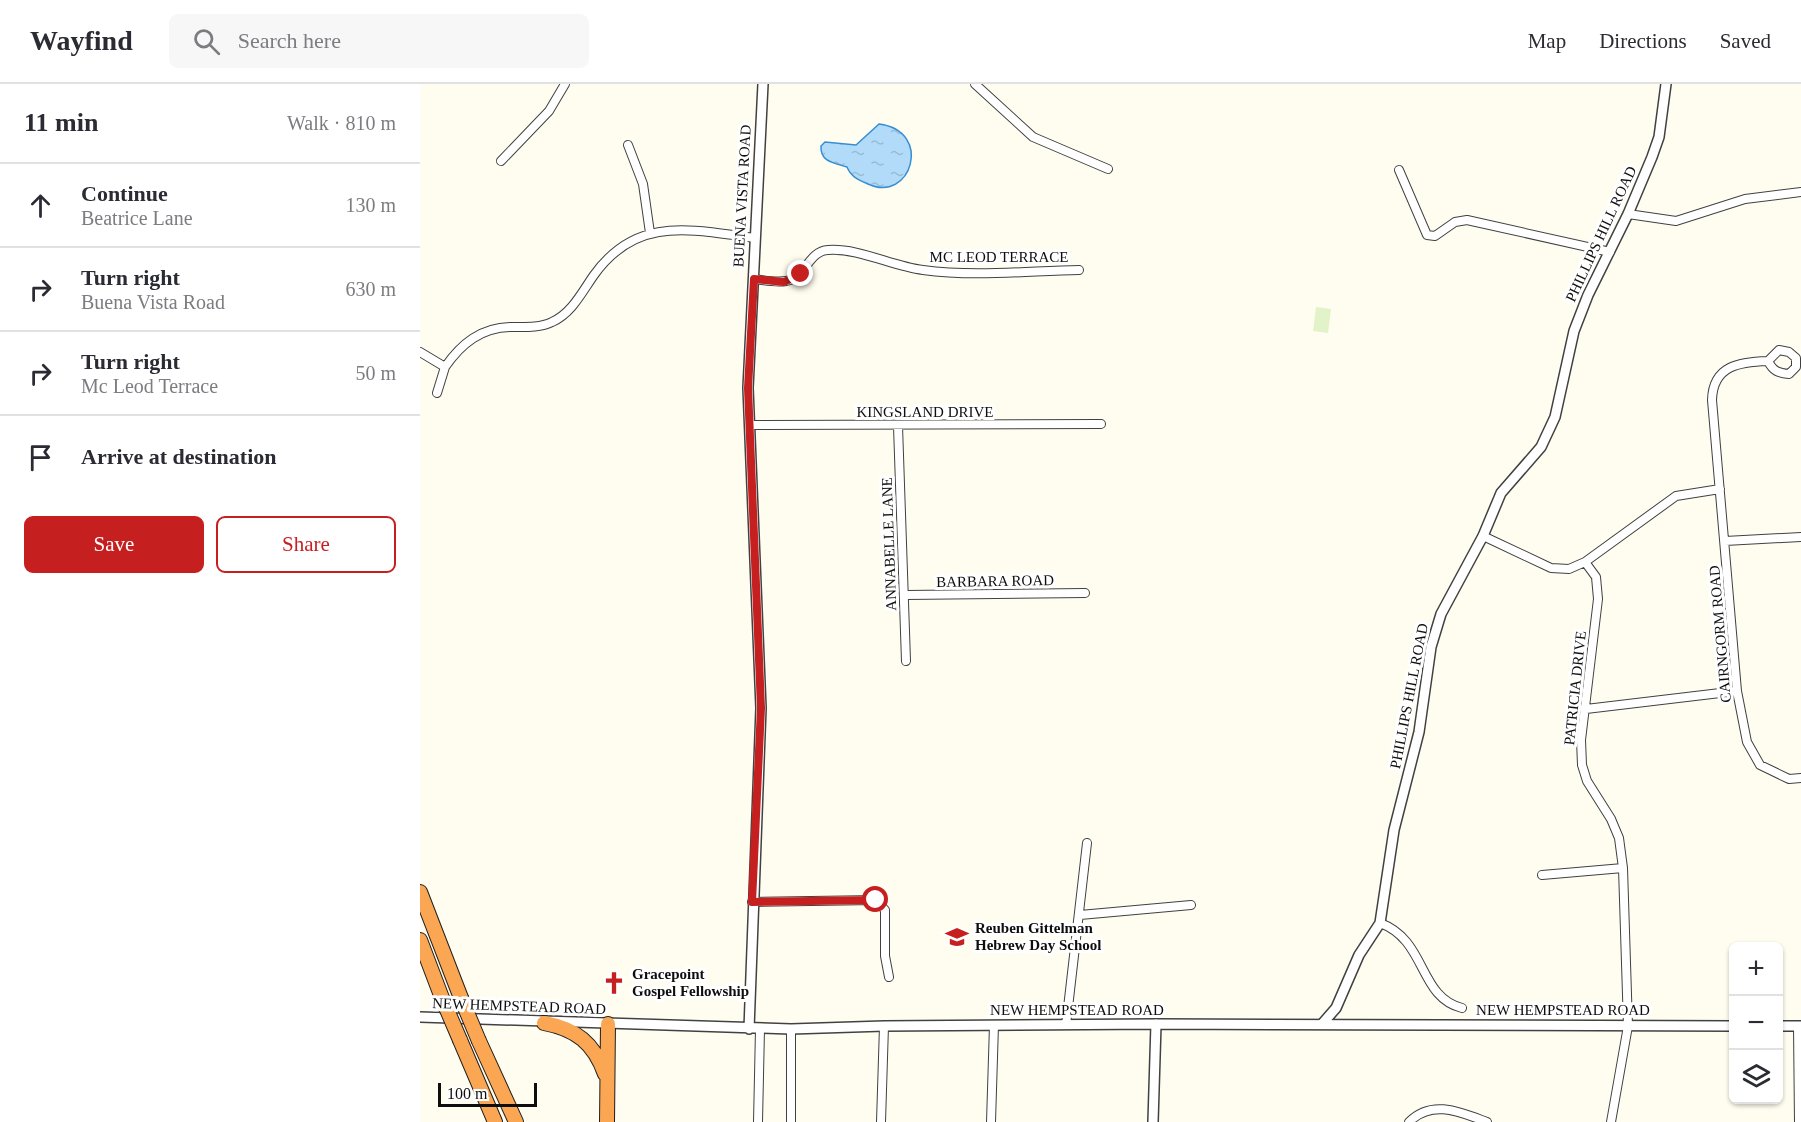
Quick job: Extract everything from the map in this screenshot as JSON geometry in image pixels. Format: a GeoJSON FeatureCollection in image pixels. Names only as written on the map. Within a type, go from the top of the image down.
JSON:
{"type":"FeatureCollection","features":[{"type":"Feature","properties":{"kind":"highway"},"geometry":{"type":"LineString","coordinates":[[420,892],[479,1041],[517,1122]]}},
{"type":"Feature","properties":{"kind":"highway"},"geometry":{"type":"LineString","coordinates":[[420,940],[495,1122]]}},
{"type":"Feature","properties":{"kind":"highway"},"geometry":{"type":"LineString","coordinates":[[420,945],[435,979]]}},
{"type":"Feature","properties":{"kind":"highway"},"geometry":{"type":"LineString","coordinates":[[544,1023],[573,1031],[584,1039],[598,1058],[607,1082]]}},
{"type":"Feature","properties":{"kind":"highway"},"geometry":{"type":"LineString","coordinates":[[607,1122],[611,1024]]}},
{"type":"Feature","properties":{"kind":"highway"},"geometry":{"type":"LineString","coordinates":[[611,1024],[613,1122]]}},
{"type":"Feature","properties":{"kind":"street"},"geometry":{"type":"LineString","coordinates":[[501,161],[549,111],[566,84]]}},
{"type":"Feature","properties":{"kind":"street","name":"BUENA VISTA ROAD"},"geometry":{"type":"LineString","coordinates":[[749,1029],[761,708],[749,425],[749,351],[763,84]]}},
{"type":"Feature","properties":{"kind":"street"},"geometry":{"type":"LineString","coordinates":[[975,84],[1033,137],[1108,169]]}},
{"type":"Feature","properties":{"kind":"street","name":"PHILLIPS HILL ROAD"},"geometry":{"type":"LineString","coordinates":[[1322,1024],[1336,1008],[1359,955],[1380,923],[1394,830],[1419,732],[1431,647],[1441,614],[1483,536],[1501,493],[1541,447],[1555,417],[1574,331],[1588,295],[1628,214],[1656,147],[1666,84]]}},
{"type":"Feature","properties":{"kind":"street"},"geometry":{"type":"LineString","coordinates":[[628,145],[643,184],[650,233]]}},
{"type":"Feature","properties":{"kind":"street"},"geometry":{"type":"LineString","coordinates":[[1399,170],[1427,235],[1435,236],[1455,222],[1467,220],[1610,252]]}},
{"type":"Feature","properties":{"kind":"street"},"geometry":{"type":"LineString","coordinates":[[1628,214],[1676,221],[1745,199],[1801,192]]}},
{"type":"Feature","properties":{"kind":"street"},"geometry":{"type":"LineString","coordinates":[[437,393],[445,367],[456,351],[480,333],[503,327],[536,326],[552,322],[573,306],[614,252],[628,241],[650,233],[675,231],[755,238]]}},
{"type":"Feature","properties":{"kind":"street","name":"MC LEOD TERRACE"},"geometry":{"type":"LineString","coordinates":[[754,279],[784,282],[793,279],[801,274],[817,254],[825,250],[846,251],[922,270],[1079,270]]}},
{"type":"Feature","properties":{"kind":"street"},"geometry":{"type":"LineString","coordinates":[[420,352],[445,367]]}},
{"type":"Feature","properties":{"kind":"street","name":"CAIRNGORM ROAD"},"geometry":{"type":"LineString","coordinates":[[1768,361],[1732,366],[1719,375],[1713,386],[1720,489],[1737,691],[1747,742],[1760,765],[1789,779],[1801,778]]}},
{"type":"Feature","properties":{"kind":"street","name":"KINGSLAND DRIVE"},"geometry":{"type":"LineString","coordinates":[[749,425],[1101,424]]}},
{"type":"Feature","properties":{"kind":"street","name":"ANNABELLE LANE"},"geometry":{"type":"LineString","coordinates":[[898,426],[906,595],[906,661]]}},
{"type":"Feature","properties":{"kind":"street"},"geometry":{"type":"LineString","coordinates":[[1483,536],[1551,568],[1569,569],[1585,562],[1676,496],[1720,489]]}},
{"type":"Feature","properties":{"kind":"street"},"geometry":{"type":"LineString","coordinates":[[1725,541],[1801,537]]}},
{"type":"Feature","properties":{"kind":"street","name":"PATRICIA DRIVE"},"geometry":{"type":"LineString","coordinates":[[1585,562],[1596,577],[1598,599],[1581,740],[1582,765],[1587,782],[1611,819],[1619,838],[1623,868],[1628,1026],[1611,1122]]}},
{"type":"Feature","properties":{"kind":"street","name":"BARBARA ROAD"},"geometry":{"type":"LineString","coordinates":[[906,595],[1084,593]]}},
{"type":"Feature","properties":{"kind":"street"},"geometry":{"type":"LineString","coordinates":[[1586,709],[1737,691]]}},
{"type":"Feature","properties":{"kind":"street"},"geometry":{"type":"LineString","coordinates":[[1066,1025],[1087,843]]}},
{"type":"Feature","properties":{"kind":"street"},"geometry":{"type":"LineString","coordinates":[[1542,875],[1623,868]]}},
{"type":"Feature","properties":{"kind":"street"},"geometry":{"type":"LineString","coordinates":[[752,902],[876,900],[885,910],[885,956],[889,977]]}},
{"type":"Feature","properties":{"kind":"street"},"geometry":{"type":"LineString","coordinates":[[1080,915],[1191,905]]}},
{"type":"Feature","properties":{"kind":"street"},"geometry":{"type":"LineString","coordinates":[[1380,923],[1406,938],[1441,997],[1450,1004],[1462,1008]]}},
{"type":"Feature","properties":{"kind":"street","name":"NEW HEMPSTEAD ROAD"},"geometry":{"type":"LineString","coordinates":[[420,1017],[749,1029],[1156,1024],[1729,1026]]}},
{"type":"Feature","properties":{"kind":"street"},"geometry":{"type":"LineString","coordinates":[[1153,1122],[1156,1024]]}},
{"type":"Feature","properties":{"kind":"street"},"geometry":{"type":"LineString","coordinates":[[992,1122],[994,1025]]}},
{"type":"Feature","properties":{"kind":"street"},"geometry":{"type":"LineString","coordinates":[[881,1122],[884,1026]]}},
{"type":"Feature","properties":{"kind":"street"},"geometry":{"type":"LineString","coordinates":[[1783,1026],[1799,1026],[1799,1122]]}},
{"type":"Feature","properties":{"kind":"street"},"geometry":{"type":"LineString","coordinates":[[758,1122],[760,1029]]}},
{"type":"Feature","properties":{"kind":"street"},"geometry":{"type":"LineString","coordinates":[[791,1029],[791,1122]]}},
{"type":"Feature","properties":{"kind":"street"},"geometry":{"type":"LineString","coordinates":[[1409,1122],[1417,1114],[1433,1108],[1455,1110],[1487,1122]]}},
{"type":"Feature","properties":{"kind":"green space"},"geometry":{"type":"Polygon","coordinates":[[[1316,307],[1331,309],[1328,333],[1313,331],[1316,307]]]}},
{"type":"Feature","properties":{"kind":"water"},"geometry":{"type":"Polygon","coordinates":[[[879,124],[896,129],[907,139],[911,151],[910,164],[905,176],[896,184],[883,187],[868,184],[853,176],[847,167],[825,159],[821,146],[825,142],[856,145],[879,124]]]}},
{"type":"Feature","properties":{"kind":"place","name":"Reuben Gittelman Hebrew Day School"},"geometry":{"type":"Point","coordinates":[957,937]}},
{"type":"Feature","properties":{"kind":"place","name":"Gracepoint Gospel Fellowship"},"geometry":{"type":"Point","coordinates":[614,983]}},
{"type":"Feature","properties":{"kind":"route"},"geometry":{"type":"LineString","coordinates":[[801,274],[784,282],[754,279],[748,388],[761,708],[752,902],[876,900]]}}]}
